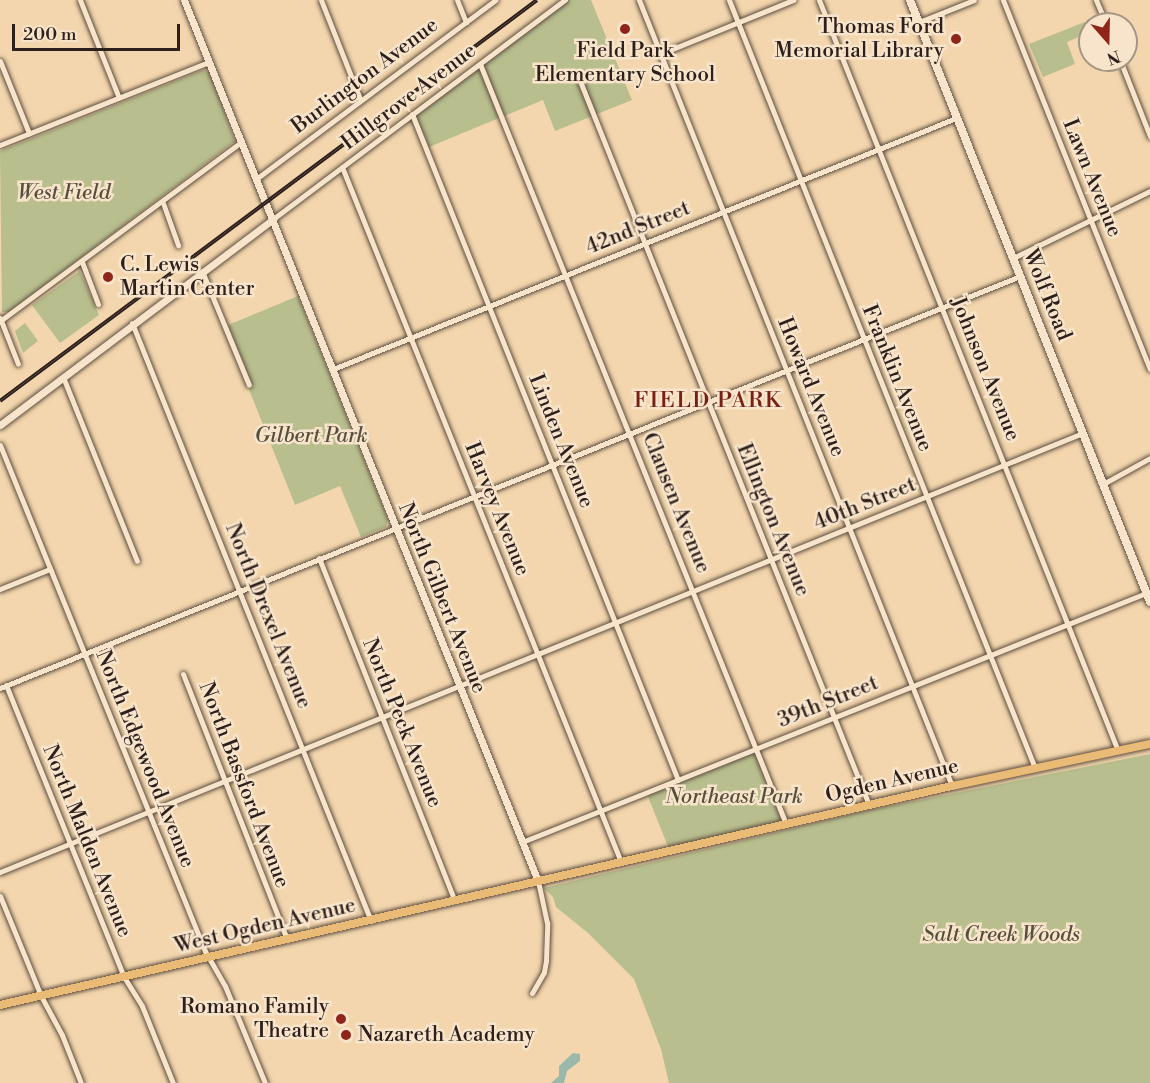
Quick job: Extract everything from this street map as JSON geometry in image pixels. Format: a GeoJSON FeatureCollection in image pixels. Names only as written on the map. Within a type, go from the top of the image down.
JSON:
{"type":"FeatureCollection","features":[{"type":"Feature","properties":{"kind":"main road","name":"Wolf Road"},"geometry":{"type":"LineString","coordinates":[[910,0],[1150,602]]}},
{"type":"Feature","properties":{"kind":"main road","name":"Ogden Avenue"},"geometry":{"type":"LineString","coordinates":[[538,881],[952,786],[1150,744]]}},
{"type":"Feature","properties":{"kind":"main road","name":"West Ogden Avenue"},"geometry":{"type":"LineString","coordinates":[[0,1005],[538,881]]}},
{"type":"Feature","properties":{"kind":"street"},"geometry":{"type":"LineString","coordinates":[[80,0],[119,98]]}},
{"type":"Feature","properties":{"kind":"street","name":"North Gilbert Avenue"},"geometry":{"type":"LineString","coordinates":[[184,0],[538,881],[547,923],[546,961],[544,972],[532,993]]}},
{"type":"Feature","properties":{"kind":"street"},"geometry":{"type":"LineString","coordinates":[[321,0],[360,99]]}},
{"type":"Feature","properties":{"kind":"street"},"geometry":{"type":"LineString","coordinates":[[457,0],[466,22]]}},
{"type":"Feature","properties":{"kind":"street","name":"Burlington Avenue"},"geometry":{"type":"LineString","coordinates":[[256,179],[495,0]]}},
{"type":"Feature","properties":{"kind":"street","name":"Hillgrove Avenue"},"geometry":{"type":"LineString","coordinates":[[273,219],[565,0]]}},
{"type":"Feature","properties":{"kind":"street","name":"Howard Avenue"},"geometry":{"type":"LineString","coordinates":[[639,0],[952,786]]}},
{"type":"Feature","properties":{"kind":"street","name":"Franklin Avenue"},"geometry":{"type":"LineString","coordinates":[[729,0],[1035,768]]}},
{"type":"Feature","properties":{"kind":"street"},"geometry":{"type":"LineString","coordinates":[[660,54],[793,0]]}},
{"type":"Feature","properties":{"kind":"street","name":"Johnson Avenue"},"geometry":{"type":"LineString","coordinates":[[819,0],[1118,751]]}},
{"type":"Feature","properties":{"kind":"street"},"geometry":{"type":"LineString","coordinates":[[919,22],[974,0]]}},
{"type":"Feature","properties":{"kind":"street","name":"Lawn Avenue"},"geometry":{"type":"LineString","coordinates":[[1003,0],[1150,369]]}},
{"type":"Feature","properties":{"kind":"street"},"geometry":{"type":"LineString","coordinates":[[0,61],[29,134]]}},
{"type":"Feature","properties":{"kind":"street"},"geometry":{"type":"LineString","coordinates":[[0,145],[209,62]]}},
{"type":"Feature","properties":{"kind":"street","name":"Clausen Avenue"},"geometry":{"type":"LineString","coordinates":[[480,64],[567,275],[786,824]]}},
{"type":"Feature","properties":{"kind":"street"},"geometry":{"type":"LineString","coordinates":[[1125,72],[1150,136]]}},
{"type":"Feature","properties":{"kind":"street","name":"Ellington Avenue"},"geometry":{"type":"LineString","coordinates":[[580,81],[869,805]]}},
{"type":"Feature","properties":{"kind":"street","name":"Linden Avenue"},"geometry":{"type":"LineString","coordinates":[[412,114],[678,780]]}},
{"type":"Feature","properties":{"kind":"street","name":"42nd Street"},"geometry":{"type":"LineString","coordinates":[[333,369],[956,118]]}},
{"type":"Feature","properties":{"kind":"street"},"geometry":{"type":"LineString","coordinates":[[18,364],[0,320],[82,262],[241,142]]}},
{"type":"Feature","properties":{"kind":"street","name":"Harvey Avenue"},"geometry":{"type":"LineString","coordinates":[[342,167],[621,862]]}},
{"type":"Feature","properties":{"kind":"street"},"geometry":{"type":"LineString","coordinates":[[1013,258],[1150,191]]}},
{"type":"Feature","properties":{"kind":"street"},"geometry":{"type":"LineString","coordinates":[[163,202],[178,245]]}},
{"type":"Feature","properties":{"kind":"street"},"geometry":{"type":"LineString","coordinates":[[0,425],[132,323],[273,219]]}},
{"type":"Feature","properties":{"kind":"street"},"geometry":{"type":"LineString","coordinates":[[82,262],[98,304]]}},
{"type":"Feature","properties":{"kind":"street"},"geometry":{"type":"LineString","coordinates":[[202,271],[249,385]]}},
{"type":"Feature","properties":{"kind":"street"},"geometry":{"type":"LineString","coordinates":[[3,686],[1020,276]]}},
{"type":"Feature","properties":{"kind":"street","name":"North Drexel Avenue"},"geometry":{"type":"LineString","coordinates":[[132,323],[371,921]]}},
{"type":"Feature","properties":{"kind":"street"},"geometry":{"type":"LineString","coordinates":[[63,377],[137,561]]}},
{"type":"Feature","properties":{"kind":"street","name":"40th Street"},"geometry":{"type":"LineString","coordinates":[[0,872],[1083,434]]}},
{"type":"Feature","properties":{"kind":"street","name":"North Edgewood Avenue"},"geometry":{"type":"LineString","coordinates":[[0,445],[207,957],[225,986],[265,1083]]}},
{"type":"Feature","properties":{"kind":"street"},"geometry":{"type":"LineString","coordinates":[[1103,484],[1150,458]]}},
{"type":"Feature","properties":{"kind":"street","name":"North Peck Avenue"},"geometry":{"type":"LineString","coordinates":[[319,558],[455,901]]}},
{"type":"Feature","properties":{"kind":"street"},"geometry":{"type":"LineString","coordinates":[[0,589],[50,569]]}},
{"type":"Feature","properties":{"kind":"street","name":"39th Street"},"geometry":{"type":"LineString","coordinates":[[522,842],[1146,593]]}},
{"type":"Feature","properties":{"kind":"street","name":"North Bassford Avenue"},"geometry":{"type":"LineString","coordinates":[[183,674],[287,940]]}},
{"type":"Feature","properties":{"kind":"street","name":"North Malden Avenue"},"geometry":{"type":"LineString","coordinates":[[3,686],[124,976],[142,1006],[173,1083]]}},
{"type":"Feature","properties":{"kind":"street"},"geometry":{"type":"LineString","coordinates":[[0,896],[40,996],[62,1035],[81,1083]]}},
{"type":"Feature","properties":{"kind":"green space"},"geometry":{"type":"Polygon","coordinates":[[[567,0],[591,0],[632,100],[555,131],[543,100],[429,147],[416,116],[567,0]]]}},
{"type":"Feature","properties":{"kind":"green space"},"geometry":{"type":"Polygon","coordinates":[[[1078,25],[1078,37],[1067,42],[1075,64],[1043,77],[1029,44],[1078,25]]]}},
{"type":"Feature","properties":{"kind":"green space","name":"West Field"},"geometry":{"type":"Polygon","coordinates":[[[203,70],[210,73],[235,141],[9,312],[2,312],[0,151],[203,70]]]}},
{"type":"Feature","properties":{"kind":"green space"},"geometry":{"type":"Polygon","coordinates":[[[80,271],[99,315],[60,343],[32,305],[80,271]]]}},
{"type":"Feature","properties":{"kind":"green space","name":"Gilbert Park"},"geometry":{"type":"Polygon","coordinates":[[[298,296],[388,519],[386,527],[361,537],[340,486],[295,505],[248,387],[252,384],[228,325],[298,296]]]}},
{"type":"Feature","properties":{"kind":"green space"},"geometry":{"type":"Polygon","coordinates":[[[25,323],[38,341],[23,353],[15,331],[25,323]]]}},
{"type":"Feature","properties":{"kind":"green space","name":"Northeast Park"},"geometry":{"type":"Polygon","coordinates":[[[754,751],[782,822],[669,849],[647,794],[754,751]]]}},
{"type":"Feature","properties":{"kind":"green space","name":"Salt Creek Woods"},"geometry":{"type":"Polygon","coordinates":[[[1150,754],[1150,1083],[669,1083],[661,1049],[634,979],[588,933],[556,907],[553,897],[544,888],[870,810],[1150,754]]]}},
{"type":"Feature","properties":{"kind":"shaded area"},"geometry":{"type":"Polygon","coordinates":[[[573,1053],[580,1054],[580,1061],[567,1071],[564,1083],[551,1083],[559,1076],[559,1066],[573,1053]]]}},
{"type":"Feature","properties":{"kind":"railway"},"geometry":{"type":"LineString","coordinates":[[0,401],[537,0]]}},
{"type":"Feature","properties":{"kind":"place","name":"Field Park Elementary School"},"geometry":{"type":"Point","coordinates":[625,29]}},
{"type":"Feature","properties":{"kind":"place","name":"Thomas Ford Memorial Library"},"geometry":{"type":"Point","coordinates":[956,39]}},
{"type":"Feature","properties":{"kind":"place","name":"C. Lewis Martin Center"},"geometry":{"type":"Point","coordinates":[108,277]}},
{"type":"Feature","properties":{"kind":"place","name":"Romano Family Theatre"},"geometry":{"type":"Point","coordinates":[341,1019]}},
{"type":"Feature","properties":{"kind":"place","name":"Nazareth Academy"},"geometry":{"type":"Point","coordinates":[346,1035]}},
{"type":"Feature","properties":{"kind":"district","name":"FIELD PARK"},"geometry":{"type":"Point","coordinates":[708,401]}}]}
